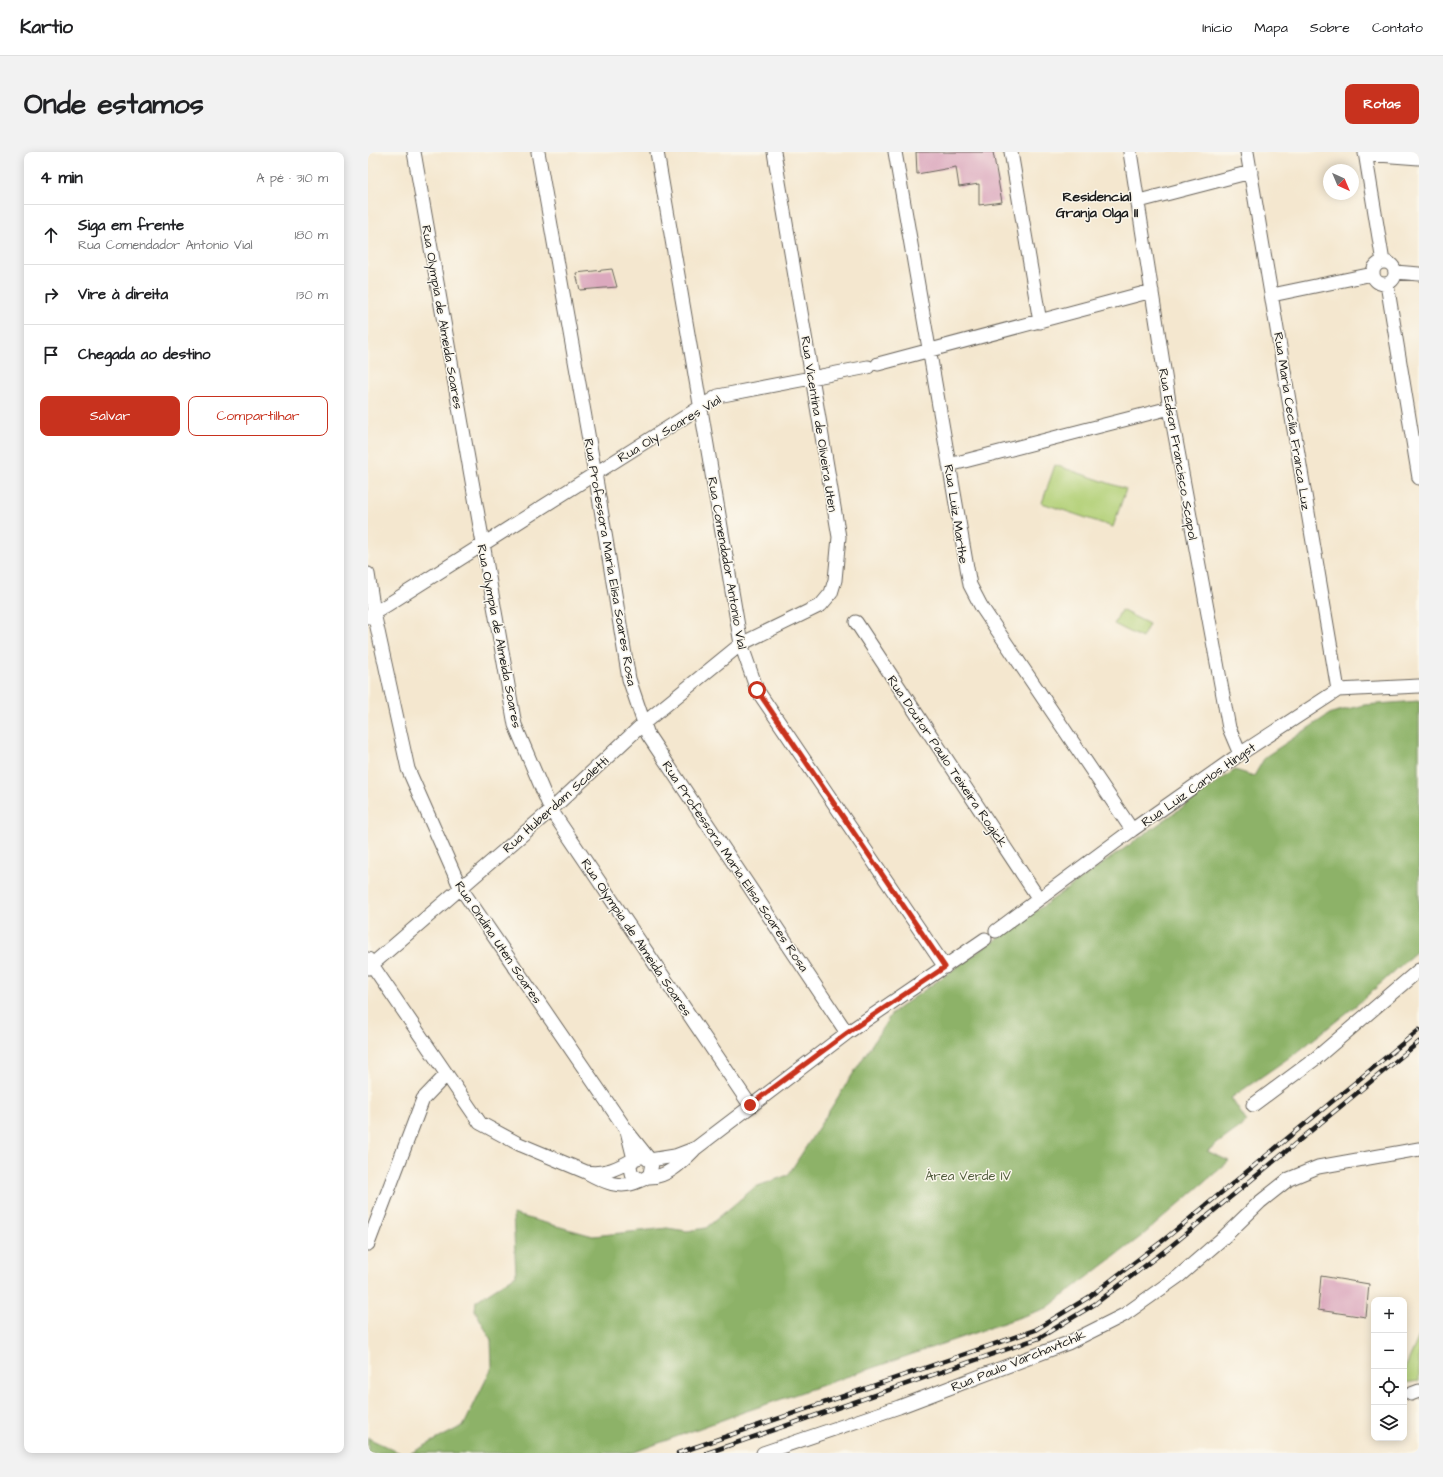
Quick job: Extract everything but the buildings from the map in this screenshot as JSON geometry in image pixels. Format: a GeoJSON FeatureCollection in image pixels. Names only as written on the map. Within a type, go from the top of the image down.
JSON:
{"type":"FeatureCollection","features":[{"type":"Feature","properties":{"kind":"street","name":"Rua Olympia de Almeida Soares"},"geometry":{"type":"LineString","coordinates":[[414,152],[515,725],[551,810],[750,1105]]}},
{"type":"Feature","properties":{"kind":"street","name":"Rua Professora Maria Elisa Soares Rosa"},"geometry":{"type":"LineString","coordinates":[[538,152],[595,474],[629,679],[648,735],[847,1033]]}},
{"type":"Feature","properties":{"kind":"street","name":"Rua Comendador Antonio Vial"},"geometry":{"type":"LineString","coordinates":[[657,152],[741,644],[757,690],[945,967]]}},
{"type":"Feature","properties":{"kind":"street","name":"Rua Vicentina de Oliveira Uten"},"geometry":{"type":"LineString","coordinates":[[741,644],[821,605],[831,593],[839,538],[774,152]]}},
{"type":"Feature","properties":{"kind":"street","name":"Rua Luiz Marthe"},"geometry":{"type":"LineString","coordinates":[[894,152],[970,585],[981,606],[1132,830]]}},
{"type":"Feature","properties":{"kind":"street"},"geometry":{"type":"LineString","coordinates":[[1011,152],[1040,322]]}},
{"type":"Feature","properties":{"kind":"street","name":"Rua Edson Francisco Scapol"},"geometry":{"type":"LineString","coordinates":[[1130,152],[1139,201],[1170,408],[1228,728],[1240,754]]}},
{"type":"Feature","properties":{"kind":"street","name":"Rua Maria Cecília Franca Luz"},"geometry":{"type":"LineString","coordinates":[[1247,152],[1338,690]]}},
{"type":"Feature","properties":{"kind":"street"},"geometry":{"type":"LineString","coordinates":[[1383,262],[1365,153],[1419,158]]}},
{"type":"Feature","properties":{"kind":"street"},"geometry":{"type":"LineString","coordinates":[[1139,201],[1251,172]]}},
{"type":"Feature","properties":{"kind":"street"},"geometry":{"type":"LineString","coordinates":[[1383,262],[1392,264],[1395,272],[1392,280],[1388,284],[1376,281],[1373,274],[1376,265],[1383,262]]}},
{"type":"Feature","properties":{"kind":"street"},"geometry":{"type":"LineString","coordinates":[[1395,272],[1419,274]]}},
{"type":"Feature","properties":{"kind":"street"},"geometry":{"type":"LineString","coordinates":[[1272,294],[1373,274]]}},
{"type":"Feature","properties":{"kind":"street"},"geometry":{"type":"LineString","coordinates":[[1388,284],[1419,478]]}},
{"type":"Feature","properties":{"kind":"street","name":"Rua Oly Soares Vial"},"geometry":{"type":"LineString","coordinates":[[371,615],[718,396],[873,366],[1152,291]]}},
{"type":"Feature","properties":{"kind":"street"},"geometry":{"type":"LineString","coordinates":[[949,465],[1170,408]]}},
{"type":"Feature","properties":{"kind":"street","name":"Rua Ondina Uten Soares"},"geometry":{"type":"LineString","coordinates":[[368,574],[371,615],[408,769],[460,887],[627,1131],[650,1160]]}},
{"type":"Feature","properties":{"kind":"street","name":"Rua Doutor Paulo Teixeira Rogick"},"geometry":{"type":"LineString","coordinates":[[856,622],[1039,899]]}},
{"type":"Feature","properties":{"kind":"street","name":"Rua Huberdam Scaletti"},"geometry":{"type":"LineString","coordinates":[[369,964],[551,810],[644,723],[741,644]]}},
{"type":"Feature","properties":{"kind":"street"},"geometry":{"type":"LineString","coordinates":[[1338,690],[1419,686]]}},
{"type":"Feature","properties":{"kind":"street","name":"Rua Luiz Carlos Hingst"},"geometry":{"type":"LineString","coordinates":[[996,930],[1132,830],[1240,754],[1338,690]]}},
{"type":"Feature","properties":{"kind":"street"},"geometry":{"type":"LineString","coordinates":[[369,964],[480,1123],[513,1141],[586,1172],[610,1184],[626,1186],[644,1179],[665,1174],[750,1105],[847,1033],[985,939]]}},
{"type":"Feature","properties":{"kind":"street"},"geometry":{"type":"LineString","coordinates":[[1253,1105],[1315,1059],[1419,970]]}},
{"type":"Feature","properties":{"kind":"street"},"geometry":{"type":"LineString","coordinates":[[368,1244],[423,1099],[446,1075]]}},
{"type":"Feature","properties":{"kind":"street"},"geometry":{"type":"LineString","coordinates":[[627,1131],[634,1159],[630,1165],[631,1173],[644,1179]]}},
{"type":"Feature","properties":{"kind":"street"},"geometry":{"type":"LineString","coordinates":[[586,1172],[602,1173],[610,1171],[640,1156],[650,1160],[676,1156],[696,1148]]}},
{"type":"Feature","properties":{"kind":"street","name":"Rua Paulo Varchavtchik"},"geometry":{"type":"LineString","coordinates":[[763,1453],[900,1407],[1068,1343],[1124,1315],[1179,1276],[1224,1237],[1260,1202],[1290,1179],[1318,1167],[1419,1149]]}},
{"type":"Feature","properties":{"kind":"street"},"geometry":{"type":"LineString","coordinates":[[644,1179],[652,1171],[650,1160]]}},
{"type":"Feature","properties":{"kind":"green space"},"geometry":{"type":"Polygon","coordinates":[[[1055,465],[1126,489],[1113,527],[1042,503],[1055,465]]]}},
{"type":"Feature","properties":{"kind":"green space"},"geometry":{"type":"Polygon","coordinates":[[[1121,610],[1149,624],[1142,638],[1114,624],[1121,610]]]}},
{"type":"Feature","properties":{"kind":"green space","name":"Área Verde IV"},"geometry":{"type":"Polygon","coordinates":[[[1419,701],[1419,949],[1359,1003],[1300,1050],[1231,1098],[1247,1122],[1207,1151],[1229,1161],[1143,1235],[1047,1308],[741,1413],[632,1453],[411,1453],[464,1425],[492,1367],[491,1340],[475,1310],[476,1301],[516,1275],[513,1214],[593,1236],[667,1228],[687,1231],[706,1228],[755,1187],[788,1175],[892,1013],[1235,770],[1254,776],[1265,757],[1331,713],[1364,705],[1419,701]]]}},
{"type":"Feature","properties":{"kind":"green space"},"geometry":{"type":"Polygon","coordinates":[[[1419,1336],[1419,1381],[1407,1383],[1407,1364],[1419,1336]]]}},
{"type":"Feature","properties":{"kind":"green space"},"geometry":{"type":"Polygon","coordinates":[[[368,1438],[400,1453],[368,1453],[368,1438]]]}},
{"type":"Feature","properties":{"kind":"railway"},"geometry":{"type":"LineString","coordinates":[[678,1453],[1035,1330],[1089,1297],[1165,1239],[1419,1030]]}},
{"type":"Feature","properties":{"kind":"railway"},"geometry":{"type":"LineString","coordinates":[[707,1453],[1039,1338],[1095,1304],[1171,1246],[1419,1042]]}},
{"type":"Feature","properties":{"kind":"district","name":"Residencial Granja Olga II"},"geometry":{"type":"Point","coordinates":[1097,204]}},
{"type":"Feature","properties":{"kind":"route"},"geometry":{"type":"LineString","coordinates":[[750,1105],[847,1033],[945,967],[757,690]]}}]}
